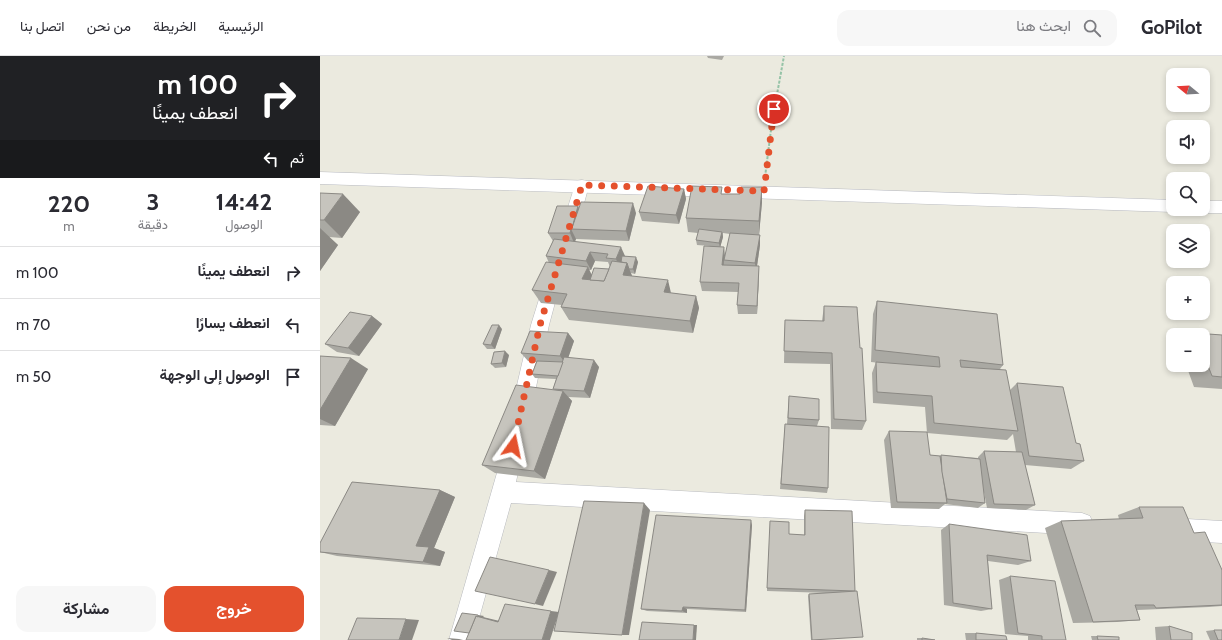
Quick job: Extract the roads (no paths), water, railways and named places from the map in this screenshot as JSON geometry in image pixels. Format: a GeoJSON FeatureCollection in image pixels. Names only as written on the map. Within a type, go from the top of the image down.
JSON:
{"type":"FeatureCollection","features":[{"type":"Feature","properties":{"kind":"main road"},"geometry":{"type":"LineString","coordinates":[[320,178],[582,185],[1166,206]]}},
{"type":"Feature","properties":{"kind":"main road"},"geometry":{"type":"LineString","coordinates":[[1210,206],[1222,207]]}},
{"type":"Feature","properties":{"kind":"street"},"geometry":{"type":"LineString","coordinates":[[564,244],[582,185]]}},
{"type":"Feature","properties":{"kind":"street"},"geometry":{"type":"LineString","coordinates":[[462,640],[504,492],[540,325],[558,266]]}},
{"type":"Feature","properties":{"kind":"street"},"geometry":{"type":"LineString","coordinates":[[504,492],[1102,525]]}},
{"type":"Feature","properties":{"kind":"street"},"geometry":{"type":"LineString","coordinates":[[1150,528],[1222,532]]}}]}
